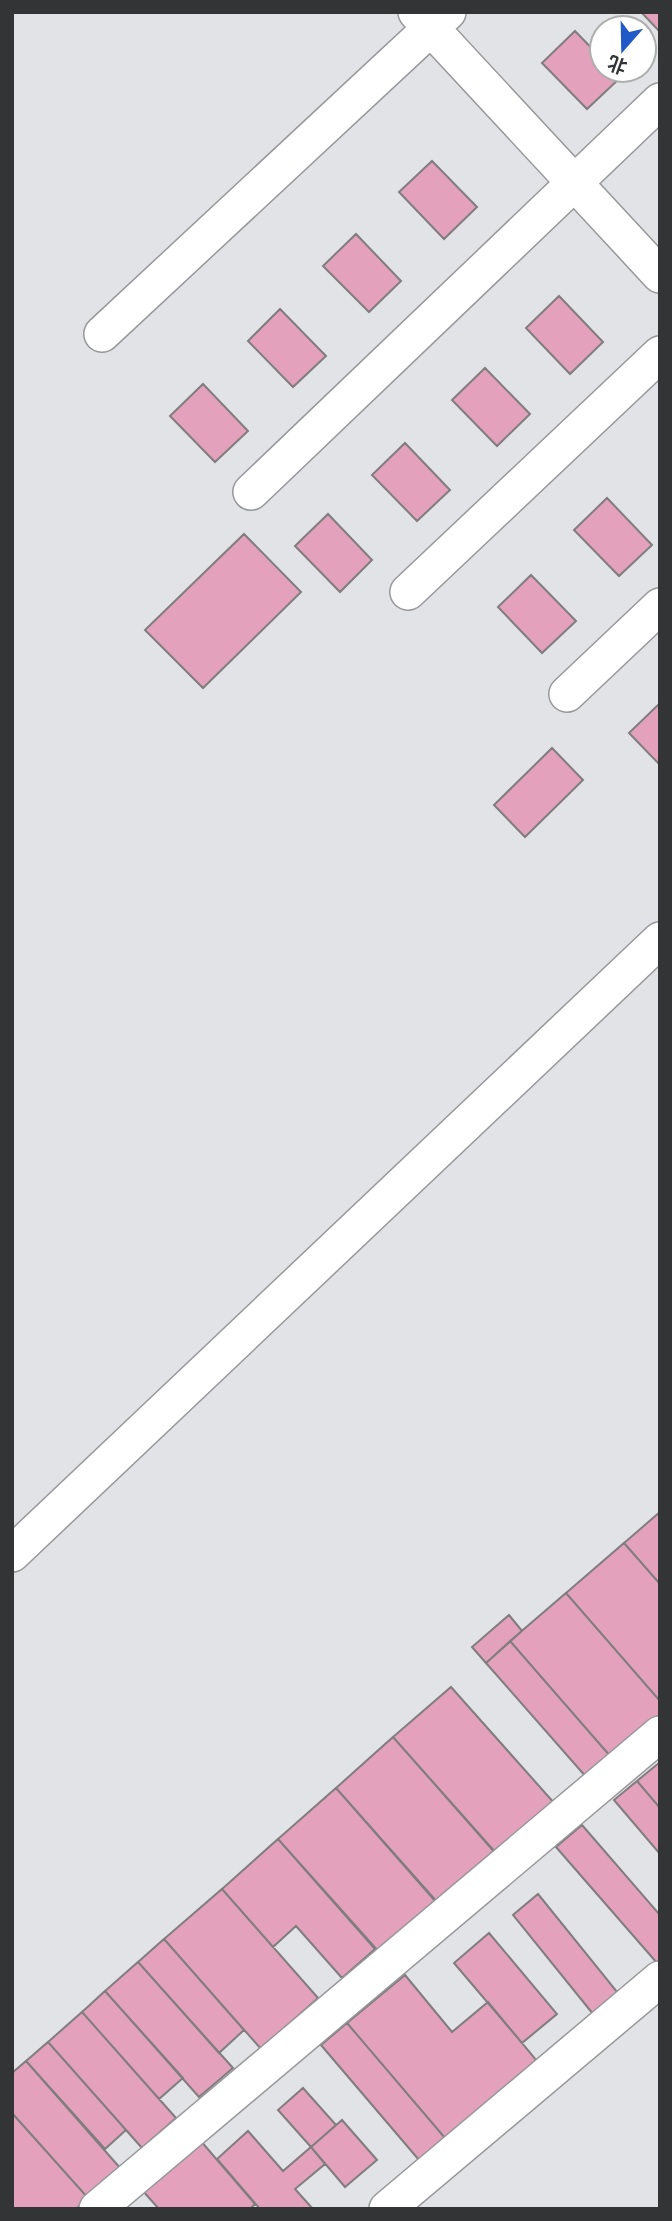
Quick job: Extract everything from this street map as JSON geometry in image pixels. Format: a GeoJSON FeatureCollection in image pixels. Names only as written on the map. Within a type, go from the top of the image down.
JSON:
{"type":"FeatureCollection","features":[{"type":"Feature","properties":{"kind":"street"},"geometry":{"type":"LineString","coordinates":[[102,334],[432,18],[574,183],[660,275]]}},
{"type":"Feature","properties":{"kind":"street"},"geometry":{"type":"LineString","coordinates":[[251,492],[660,101]]}},
{"type":"Feature","properties":{"kind":"street"},"geometry":{"type":"LineString","coordinates":[[408,592],[660,354]]}},
{"type":"Feature","properties":{"kind":"street"},"geometry":{"type":"LineString","coordinates":[[567,694],[660,606]]}},
{"type":"Feature","properties":{"kind":"street"},"geometry":{"type":"LineString","coordinates":[[12,1554],[660,940]]}},
{"type":"Feature","properties":{"kind":"street"},"geometry":{"type":"LineString","coordinates":[[97,2209],[660,1734]]}},
{"type":"Feature","properties":{"kind":"street"},"geometry":{"type":"LineString","coordinates":[[387,2209],[660,1979]]}},
{"type":"Feature","properties":{"kind":"building"},"geometry":{"type":"Polygon","coordinates":[[[641,12],[660,12],[660,32],[658,14],[641,12]]]}},
{"type":"Feature","properties":{"kind":"building"},"geometry":{"type":"Polygon","coordinates":[[[575,31],[588,44],[588,84],[614,84],[587,109],[542,63],[575,31]]]}},
{"type":"Feature","properties":{"kind":"building"},"geometry":{"type":"Polygon","coordinates":[[[432,161],[477,207],[444,239],[399,192],[432,161]]]}},
{"type":"Feature","properties":{"kind":"building"},"geometry":{"type":"Polygon","coordinates":[[[356,234],[401,281],[369,312],[323,266],[356,234]]]}},
{"type":"Feature","properties":{"kind":"building"},"geometry":{"type":"Polygon","coordinates":[[[559,296],[603,342],[570,374],[526,328],[559,296]]]}},
{"type":"Feature","properties":{"kind":"building"},"geometry":{"type":"Polygon","coordinates":[[[280,309],[326,356],[293,387],[248,341],[280,309]]]}},
{"type":"Feature","properties":{"kind":"building"},"geometry":{"type":"Polygon","coordinates":[[[485,368],[530,414],[497,446],[452,400],[485,368]]]}},
{"type":"Feature","properties":{"kind":"building"},"geometry":{"type":"Polygon","coordinates":[[[203,384],[248,431],[215,462],[170,416],[203,384]]]}},
{"type":"Feature","properties":{"kind":"building"},"geometry":{"type":"Polygon","coordinates":[[[405,443],[450,490],[417,521],[372,475],[405,443]]]}},
{"type":"Feature","properties":{"kind":"building"},"geometry":{"type":"Polygon","coordinates":[[[607,498],[652,545],[619,576],[574,530],[607,498]]]}},
{"type":"Feature","properties":{"kind":"building"},"geometry":{"type":"Polygon","coordinates":[[[328,514],[372,560],[340,592],[295,546],[328,514]]]}},
{"type":"Feature","properties":{"kind":"building"},"geometry":{"type":"Polygon","coordinates":[[[244,534],[301,592],[203,688],[145,630],[244,534]]]}},
{"type":"Feature","properties":{"kind":"building"},"geometry":{"type":"Polygon","coordinates":[[[531,575],[576,621],[542,653],[498,607],[531,575]]]}},
{"type":"Feature","properties":{"kind":"building"},"geometry":{"type":"Polygon","coordinates":[[[660,703],[660,765],[629,733],[660,703]]]}},
{"type":"Feature","properties":{"kind":"building"},"geometry":{"type":"Polygon","coordinates":[[[552,748],[583,780],[525,837],[494,805],[552,748]]]}},
{"type":"Feature","properties":{"kind":"building"},"geometry":{"type":"Polygon","coordinates":[[[660,1512],[660,1584],[624,1543],[660,1512]]]}},
{"type":"Feature","properties":{"kind":"building"},"geometry":{"type":"Polygon","coordinates":[[[624,1543],[660,1584],[660,1701],[566,1593],[624,1543]]]}},
{"type":"Feature","properties":{"kind":"building"},"geometry":{"type":"Polygon","coordinates":[[[566,1593],[660,1701],[660,1715],[611,1757],[510,1641],[566,1593]]]}},
{"type":"Feature","properties":{"kind":"building"},"geometry":{"type":"Polygon","coordinates":[[[509,1615],[522,1631],[486,1663],[472,1647],[509,1615]]]}},
{"type":"Feature","properties":{"kind":"building"},"geometry":{"type":"Polygon","coordinates":[[[510,1641],[611,1757],[587,1778],[486,1663],[510,1641]]]}},
{"type":"Feature","properties":{"kind":"building"},"geometry":{"type":"Polygon","coordinates":[[[451,1687],[555,1804],[497,1855],[393,1737],[451,1687]]]}},
{"type":"Feature","properties":{"kind":"building"},"geometry":{"type":"Polygon","coordinates":[[[393,1737],[496,1853],[438,1903],[336,1788],[393,1737]]]}},
{"type":"Feature","properties":{"kind":"building"},"geometry":{"type":"Polygon","coordinates":[[[660,1762],[660,1808],[637,1781],[660,1762]]]}},
{"type":"Feature","properties":{"kind":"building"},"geometry":{"type":"Polygon","coordinates":[[[637,1781],[660,1808],[660,1854],[614,1800],[637,1781]]]}},
{"type":"Feature","properties":{"kind":"building"},"geometry":{"type":"Polygon","coordinates":[[[336,1788],[436,1902],[379,1952],[278,1839],[336,1788]]]}},
{"type":"Feature","properties":{"kind":"building"},"geometry":{"type":"Polygon","coordinates":[[[582,1825],[660,1915],[660,1960],[657,1963],[556,1847],[582,1825]]]}},
{"type":"Feature","properties":{"kind":"building"},"geometry":{"type":"Polygon","coordinates":[[[278,1839],[375,1949],[342,1978],[296,1926],[273,1947],[222,1889],[278,1839]]]}},
{"type":"Feature","properties":{"kind":"building"},"geometry":{"type":"Polygon","coordinates":[[[222,1889],[318,1998],[261,2049],[164,1939],[222,1889]]]}},
{"type":"Feature","properties":{"kind":"building"},"geometry":{"type":"Polygon","coordinates":[[[538,1894],[618,1993],[593,2014],[513,1915],[538,1894]]]}},
{"type":"Feature","properties":{"kind":"building"},"geometry":{"type":"Polygon","coordinates":[[[489,1933],[557,2014],[522,2043],[454,1963],[489,1933]]]}},
{"type":"Feature","properties":{"kind":"building"},"geometry":{"type":"Polygon","coordinates":[[[164,1939],[244,2030],[219,2053],[138,1962],[164,1939]]]}},
{"type":"Feature","properties":{"kind":"building"},"geometry":{"type":"Polygon","coordinates":[[[138,1962],[233,2068],[199,2097],[105,1991],[138,1962]]]}},
{"type":"Feature","properties":{"kind":"building"},"geometry":{"type":"Polygon","coordinates":[[[405,1975],[452,2032],[488,2002],[537,2061],[445,2138],[347,2023],[405,1975]]]}},
{"type":"Feature","properties":{"kind":"building"},"geometry":{"type":"Polygon","coordinates":[[[105,1991],[183,2078],[159,2099],[82,2012],[105,1991]]]}},
{"type":"Feature","properties":{"kind":"building"},"geometry":{"type":"Polygon","coordinates":[[[82,2012],[176,2118],[142,2148],[48,2042],[82,2012]]]}},
{"type":"Feature","properties":{"kind":"building"},"geometry":{"type":"Polygon","coordinates":[[[347,2023],[445,2138],[419,2160],[321,2045],[347,2023]]]}},
{"type":"Feature","properties":{"kind":"building"},"geometry":{"type":"Polygon","coordinates":[[[48,2042],[126,2130],[105,2149],[26,2061],[48,2042]]]}},
{"type":"Feature","properties":{"kind":"building"},"geometry":{"type":"Polygon","coordinates":[[[26,2061],[121,2169],[88,2198],[12,2113],[12,2073],[26,2061]]]}},
{"type":"Feature","properties":{"kind":"building"},"geometry":{"type":"Polygon","coordinates":[[[303,2088],[336,2125],[311,2147],[278,2110],[303,2088]]]}},
{"type":"Feature","properties":{"kind":"building"},"geometry":{"type":"Polygon","coordinates":[[[12,2113],[88,2198],[76,2209],[12,2209],[12,2113]]]}},
{"type":"Feature","properties":{"kind":"building"},"geometry":{"type":"Polygon","coordinates":[[[342,2120],[377,2160],[345,2187],[311,2147],[342,2120]]]}},
{"type":"Feature","properties":{"kind":"building"},"geometry":{"type":"Polygon","coordinates":[[[248,2131],[283,2171],[311,2147],[325,2164],[295,2189],[313,2209],[260,2209],[217,2159],[248,2131]]]}},
{"type":"Feature","properties":{"kind":"building"},"geometry":{"type":"Polygon","coordinates":[[[200,2140],[255,2204],[250,2209],[159,2209],[142,2190],[200,2140]]]}}]}
